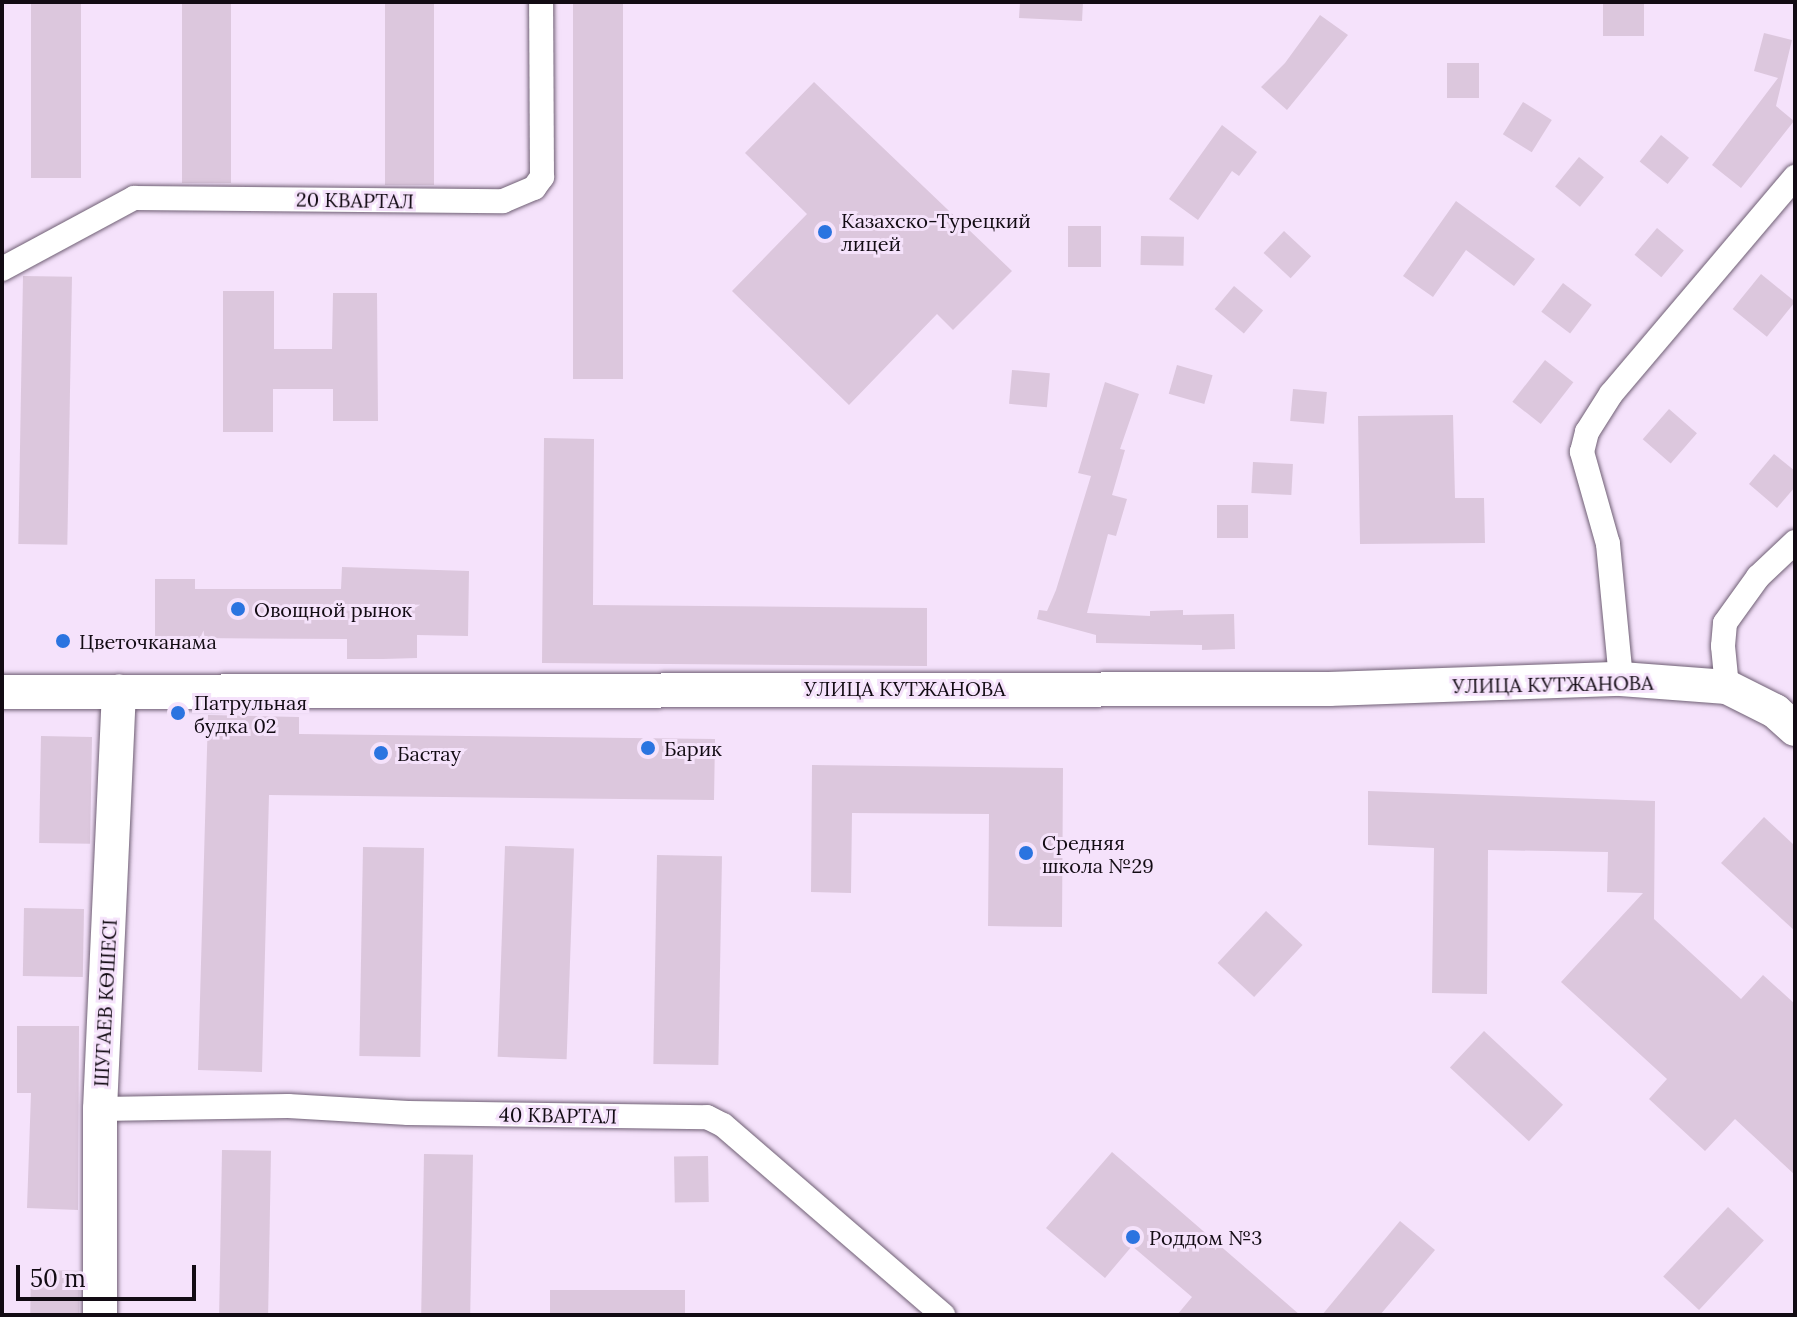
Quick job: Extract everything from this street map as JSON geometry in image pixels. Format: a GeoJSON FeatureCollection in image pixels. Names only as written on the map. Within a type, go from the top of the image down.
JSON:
{"type":"FeatureCollection","features":[{"type":"Feature","properties":{"kind":"street","name":"20 КВАРТАЛ"},"geometry":{"type":"LineString","coordinates":[[2,269],[134,198],[503,201],[534,188],[542,177],[541,2]]}},
{"type":"Feature","properties":{"kind":"street"},"geometry":{"type":"LineString","coordinates":[[1621,679],[1608,544],[1582,452],[1587,432],[1611,394],[1795,177]]}},
{"type":"Feature","properties":{"kind":"street"},"geometry":{"type":"LineString","coordinates":[[1727,687],[1723,646],[1725,623],[1758,577],[1795,542]]}},
{"type":"Feature","properties":{"kind":"street","name":"УЛИЦА КУТЖАНОВА"},"geometry":{"type":"LineString","coordinates":[[2,692],[1329,689],[1621,679],[1727,687],[1775,711],[1795,729]]}},
{"type":"Feature","properties":{"kind":"street","name":"ШУГАЕВ КӨШЕСІ"},"geometry":{"type":"LineString","coordinates":[[100,1315],[100,1109],[119,691]]}},
{"type":"Feature","properties":{"kind":"street","name":"40 КВАРТАЛ"},"geometry":{"type":"LineString","coordinates":[[100,1109],[288,1106],[408,1113],[707,1117],[723,1125],[943,1315]]}},
{"type":"Feature","properties":{"kind":"building"},"geometry":{"type":"Polygon","coordinates":[[[31,2],[81,2],[81,178],[31,178],[31,2]]]}},
{"type":"Feature","properties":{"kind":"building"},"geometry":{"type":"Polygon","coordinates":[[[182,2],[231,2],[231,183],[182,183],[182,2]]]}},
{"type":"Feature","properties":{"kind":"building"},"geometry":{"type":"Polygon","coordinates":[[[385,2],[434,2],[434,185],[385,185],[385,2]]]}},
{"type":"Feature","properties":{"kind":"building"},"geometry":{"type":"Polygon","coordinates":[[[573,2],[623,2],[623,379],[573,379],[573,2]]]}},
{"type":"Feature","properties":{"kind":"building"},"geometry":{"type":"Polygon","coordinates":[[[1020,2],[1083,2],[1082,21],[1019,18],[1020,2]]]}},
{"type":"Feature","properties":{"kind":"building"},"geometry":{"type":"Polygon","coordinates":[[[1603,2],[1644,2],[1644,36],[1603,36],[1603,2]]]}},
{"type":"Feature","properties":{"kind":"building"},"geometry":{"type":"Polygon","coordinates":[[[1320,15],[1348,35],[1287,110],[1261,87],[1285,63],[1320,15]]]}},
{"type":"Feature","properties":{"kind":"building"},"geometry":{"type":"Polygon","coordinates":[[[1764,33],[1792,40],[1776,106],[1794,121],[1741,188],[1712,165],[1778,78],[1754,71],[1764,33]]]}},
{"type":"Feature","properties":{"kind":"building"},"geometry":{"type":"Polygon","coordinates":[[[1447,63],[1479,63],[1479,98],[1447,98],[1447,63]]]}},
{"type":"Feature","properties":{"kind":"building","name":"Казахско-Турецкий лицей"},"geometry":{"type":"Polygon","coordinates":[[[814,82],[1012,271],[953,330],[937,314],[849,405],[732,291],[807,214],[745,153],[814,82]]]}},
{"type":"Feature","properties":{"kind":"building"},"geometry":{"type":"Polygon","coordinates":[[[1523,102],[1552,120],[1532,152],[1503,134],[1523,102]]]}},
{"type":"Feature","properties":{"kind":"building"},"geometry":{"type":"Polygon","coordinates":[[[1222,125],[1257,152],[1239,176],[1232,171],[1198,220],[1169,199],[1222,125]]]}},
{"type":"Feature","properties":{"kind":"building"},"geometry":{"type":"Polygon","coordinates":[[[1661,135],[1689,158],[1668,184],[1640,161],[1661,135]]]}},
{"type":"Feature","properties":{"kind":"building"},"geometry":{"type":"Polygon","coordinates":[[[1579,157],[1604,177],[1580,207],[1555,187],[1579,157]]]}},
{"type":"Feature","properties":{"kind":"building"},"geometry":{"type":"Polygon","coordinates":[[[1456,201],[1535,259],[1514,286],[1466,250],[1433,297],[1403,276],[1456,201]]]}},
{"type":"Feature","properties":{"kind":"building"},"geometry":{"type":"Polygon","coordinates":[[[1068,226],[1101,226],[1101,267],[1068,267],[1068,226]]]}},
{"type":"Feature","properties":{"kind":"building"},"geometry":{"type":"Polygon","coordinates":[[[1657,228],[1684,250],[1661,277],[1635,255],[1657,228]]]}},
{"type":"Feature","properties":{"kind":"building"},"geometry":{"type":"Polygon","coordinates":[[[1284,231],[1311,256],[1291,278],[1264,253],[1284,231]]]}},
{"type":"Feature","properties":{"kind":"building"},"geometry":{"type":"Polygon","coordinates":[[[1141,236],[1184,237],[1183,266],[1140,265],[1141,236]]]}},
{"type":"Feature","properties":{"kind":"building"},"geometry":{"type":"Polygon","coordinates":[[[1761,274],[1795,302],[1767,337],[1733,309],[1761,274]]]}},
{"type":"Feature","properties":{"kind":"building"},"geometry":{"type":"Polygon","coordinates":[[[23,276],[72,277],[67,545],[18,544],[23,276]]]}},
{"type":"Feature","properties":{"kind":"building"},"geometry":{"type":"Polygon","coordinates":[[[1563,283],[1592,305],[1570,333],[1541,312],[1563,283]]]}},
{"type":"Feature","properties":{"kind":"building"},"geometry":{"type":"Polygon","coordinates":[[[1234,286],[1263,310],[1244,333],[1215,309],[1234,286]]]}},
{"type":"Feature","properties":{"kind":"building"},"geometry":{"type":"Polygon","coordinates":[[[223,291],[274,291],[274,349],[332,349],[333,293],[377,293],[378,421],[333,421],[333,389],[273,389],[273,432],[223,432],[223,291]]]}},
{"type":"Feature","properties":{"kind":"building"},"geometry":{"type":"Polygon","coordinates":[[[1545,360],[1573,382],[1541,424],[1512,402],[1545,360]]]}},
{"type":"Feature","properties":{"kind":"building"},"geometry":{"type":"Polygon","coordinates":[[[1177,365],[1213,375],[1204,404],[1169,394],[1177,365]]]}},
{"type":"Feature","properties":{"kind":"building"},"geometry":{"type":"Polygon","coordinates":[[[1012,370],[1050,373],[1047,407],[1009,404],[1012,370]]]}},
{"type":"Feature","properties":{"kind":"building"},"geometry":{"type":"Polygon","coordinates":[[[1105,382],[1139,394],[1120,449],[1125,450],[1112,495],[1127,499],[1116,536],[1108,534],[1087,613],[1150,616],[1150,611],[1183,610],[1183,615],[1234,614],[1235,649],[1202,650],[1202,645],[1096,643],[1096,635],[1037,619],[1039,610],[1047,611],[1056,590],[1091,476],[1078,473],[1105,382]]]}},
{"type":"Feature","properties":{"kind":"building"},"geometry":{"type":"Polygon","coordinates":[[[1293,389],[1327,392],[1324,424],[1290,421],[1293,389]]]}},
{"type":"Feature","properties":{"kind":"building"},"geometry":{"type":"Polygon","coordinates":[[[1669,409],[1697,433],[1671,463],[1643,439],[1669,409]]]}},
{"type":"Feature","properties":{"kind":"building"},"geometry":{"type":"Polygon","coordinates":[[[1453,415],[1455,498],[1484,498],[1485,543],[1360,544],[1358,416],[1453,415]]]}},
{"type":"Feature","properties":{"kind":"building"},"geometry":{"type":"Polygon","coordinates":[[[544,438],[594,439],[593,605],[927,608],[927,666],[542,663],[544,438]]]}},
{"type":"Feature","properties":{"kind":"building"},"geometry":{"type":"Polygon","coordinates":[[[1774,454],[1795,471],[1795,487],[1777,508],[1749,484],[1774,454]]]}},
{"type":"Feature","properties":{"kind":"building"},"geometry":{"type":"Polygon","coordinates":[[[1253,462],[1293,464],[1291,495],[1251,493],[1253,462]]]}},
{"type":"Feature","properties":{"kind":"building"},"geometry":{"type":"Polygon","coordinates":[[[1217,505],[1248,505],[1248,538],[1217,538],[1217,505]]]}},
{"type":"Feature","properties":{"kind":"building"},"geometry":{"type":"Polygon","coordinates":[[[342,567],[469,571],[468,636],[417,635],[417,658],[383,659],[347,659],[347,639],[195,638],[195,644],[155,644],[155,579],[195,579],[195,589],[341,589],[342,567]]]}},
{"type":"Feature","properties":{"kind":"building"},"geometry":{"type":"Polygon","coordinates":[[[208,715],[299,717],[299,734],[715,739],[714,800],[269,795],[262,1072],[198,1070],[208,715]]]}},
{"type":"Feature","properties":{"kind":"building"},"geometry":{"type":"Polygon","coordinates":[[[41,736],[92,737],[90,844],[39,843],[41,736]]]}},
{"type":"Feature","properties":{"kind":"building","name":"Средняя школа №29"},"geometry":{"type":"Polygon","coordinates":[[[812,765],[1063,768],[1062,927],[988,926],[989,814],[852,813],[851,893],[811,892],[812,765]]]}},
{"type":"Feature","properties":{"kind":"building"},"geometry":{"type":"Polygon","coordinates":[[[1368,791],[1655,801],[1654,919],[1741,999],[1763,975],[1795,1004],[1795,1175],[1735,1119],[1705,1151],[1649,1099],[1667,1079],[1561,982],[1643,893],[1607,892],[1608,852],[1488,850],[1487,994],[1432,993],[1434,848],[1368,845],[1368,791]]]}},
{"type":"Feature","properties":{"kind":"building"},"geometry":{"type":"Polygon","coordinates":[[[1764,817],[1795,846],[1795,931],[1721,863],[1764,817]]]}},
{"type":"Feature","properties":{"kind":"building"},"geometry":{"type":"Polygon","coordinates":[[[505,846],[574,848],[567,1059],[498,1057],[505,846]]]}},
{"type":"Feature","properties":{"kind":"building"},"geometry":{"type":"Polygon","coordinates":[[[363,847],[424,848],[420,1057],[359,1056],[363,847]]]}},
{"type":"Feature","properties":{"kind":"building"},"geometry":{"type":"Polygon","coordinates":[[[657,855],[722,856],[718,1065],[653,1064],[657,855]]]}},
{"type":"Feature","properties":{"kind":"building"},"geometry":{"type":"Polygon","coordinates":[[[24,908],[84,909],[83,977],[23,976],[24,908]]]}},
{"type":"Feature","properties":{"kind":"building"},"geometry":{"type":"Polygon","coordinates":[[[1266,911],[1303,945],[1254,997],[1218,963],[1266,911]]]}},
{"type":"Feature","properties":{"kind":"building"},"geometry":{"type":"Polygon","coordinates":[[[17,1026],[79,1026],[78,1210],[27,1208],[31,1093],[17,1093],[17,1026]]]}},
{"type":"Feature","properties":{"kind":"building"},"geometry":{"type":"Polygon","coordinates":[[[1484,1031],[1563,1105],[1529,1141],[1450,1068],[1484,1031]]]}},
{"type":"Feature","properties":{"kind":"building"},"geometry":{"type":"Polygon","coordinates":[[[222,1150],[271,1151],[268,1315],[219,1315],[222,1150]]]}},
{"type":"Feature","properties":{"kind":"building","name":"Роддом №3"},"geometry":{"type":"Polygon","coordinates":[[[1112,1152],[1300,1315],[1177,1315],[1192,1297],[1132,1246],[1105,1278],[1046,1228],[1112,1152]]]}},
{"type":"Feature","properties":{"kind":"building"},"geometry":{"type":"Polygon","coordinates":[[[424,1154],[473,1155],[470,1315],[421,1315],[424,1154]]]}},
{"type":"Feature","properties":{"kind":"building"},"geometry":{"type":"Polygon","coordinates":[[[708,1156],[709,1202],[675,1203],[674,1157],[708,1156]]]}},
{"type":"Feature","properties":{"kind":"building"},"geometry":{"type":"Polygon","coordinates":[[[1728,1207],[1764,1240],[1699,1310],[1663,1276],[1728,1207]]]}},
{"type":"Feature","properties":{"kind":"building"},"geometry":{"type":"Polygon","coordinates":[[[1400,1221],[1435,1250],[1380,1315],[1322,1315],[1400,1221]]]}},
{"type":"Feature","properties":{"kind":"building"},"geometry":{"type":"Polygon","coordinates":[[[31,1270],[80,1271],[79,1315],[30,1315],[31,1270]]]}},
{"type":"Feature","properties":{"kind":"building"},"geometry":{"type":"Polygon","coordinates":[[[550,1290],[685,1290],[685,1315],[550,1315],[550,1290]]]}},
{"type":"Feature","properties":{"kind":"place","name":"Казахско-Турецкий лицей"},"geometry":{"type":"Point","coordinates":[825,232]}},
{"type":"Feature","properties":{"kind":"place","name":"Овощной рынок"},"geometry":{"type":"Point","coordinates":[238,609]}},
{"type":"Feature","properties":{"kind":"place","name":"Цветочканама"},"geometry":{"type":"Point","coordinates":[63,641]}},
{"type":"Feature","properties":{"kind":"place","name":"Патрульная будка 02"},"geometry":{"type":"Point","coordinates":[178,713]}},
{"type":"Feature","properties":{"kind":"place","name":"Барик"},"geometry":{"type":"Point","coordinates":[648,748]}},
{"type":"Feature","properties":{"kind":"place","name":"Бастау"},"geometry":{"type":"Point","coordinates":[381,753]}},
{"type":"Feature","properties":{"kind":"place","name":"Средняя школа №29"},"geometry":{"type":"Point","coordinates":[1026,853]}},
{"type":"Feature","properties":{"kind":"place","name":"Роддом №3"},"geometry":{"type":"Point","coordinates":[1133,1237]}}]}
